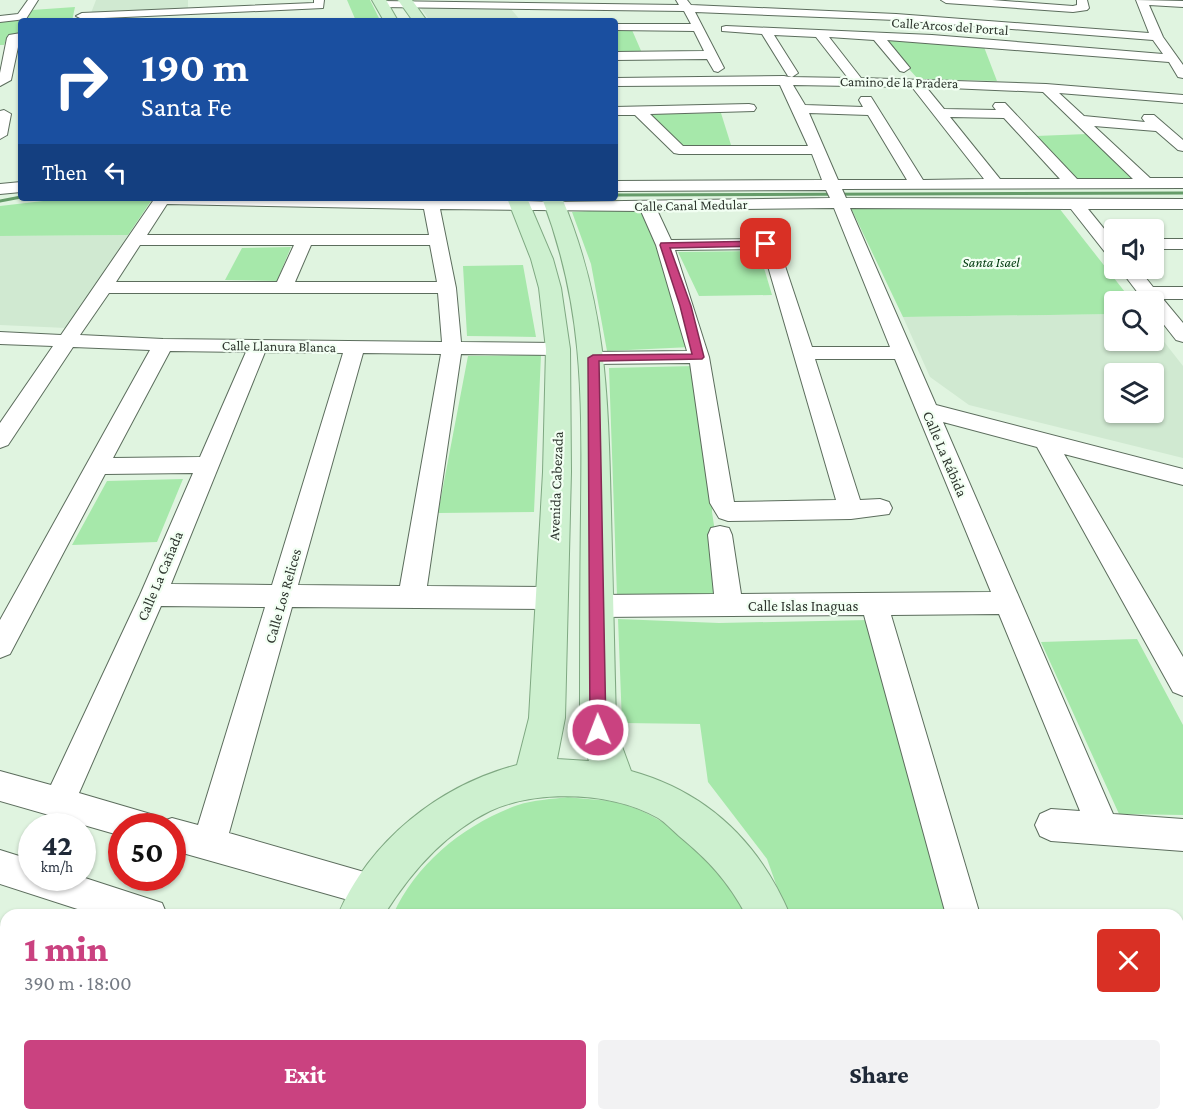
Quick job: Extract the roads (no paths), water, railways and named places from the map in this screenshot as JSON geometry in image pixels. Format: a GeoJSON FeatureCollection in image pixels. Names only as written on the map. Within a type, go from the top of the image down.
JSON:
{"type":"FeatureCollection","features":[{"type":"Feature","properties":{"kind":"main road"},"geometry":{"type":"LineString","coordinates":[[380,2],[389,18]]}},
{"type":"Feature","properties":{"kind":"main road"},"geometry":{"type":"LineString","coordinates":[[406,2],[418,18]]}},
{"type":"Feature","properties":{"kind":"main road","name":"Avenida Cabezada"},"geometry":{"type":"LineString","coordinates":[[519,202],[542,259],[550,288],[558,349],[557,472],[547,718],[544,739],[532,779]]}},
{"type":"Feature","properties":{"kind":"main road"},"geometry":{"type":"LineString","coordinates":[[554,202],[574,258],[586,304],[593,358],[598,730],[616,782]]}},
{"type":"Feature","properties":{"kind":"main road"},"geometry":{"type":"LineString","coordinates":[[367,903],[406,848],[445,815],[487,792],[532,779],[574,776],[616,782],[673,805],[723,846],[766,909]]}},
{"type":"Feature","properties":{"kind":"street"},"geometry":{"type":"LineString","coordinates":[[21,18],[33,0]]}},
{"type":"Feature","properties":{"kind":"street"},"geometry":{"type":"LineString","coordinates":[[88,0],[81,18],[319,3]]}},
{"type":"Feature","properties":{"kind":"street"},"geometry":{"type":"LineString","coordinates":[[948,0],[1028,3],[1073,9],[1083,8],[1082,0]]}},
{"type":"Feature","properties":{"kind":"street"},"geometry":{"type":"LineString","coordinates":[[1183,3],[1141,0],[1157,36],[1183,74]]}},
{"type":"Feature","properties":{"kind":"street"},"geometry":{"type":"LineString","coordinates":[[1168,0],[1183,3]]}},
{"type":"Feature","properties":{"kind":"street"},"geometry":{"type":"LineString","coordinates":[[380,2],[535,5],[685,4],[896,13],[926,19],[1157,36]]}},
{"type":"Feature","properties":{"kind":"street"},"geometry":{"type":"LineString","coordinates":[[685,4],[724,81]]}},
{"type":"Feature","properties":{"kind":"street"},"geometry":{"type":"LineString","coordinates":[[535,5],[546,18]]}},
{"type":"Feature","properties":{"kind":"street"},"geometry":{"type":"LineString","coordinates":[[0,19],[18,18]]}},
{"type":"Feature","properties":{"kind":"street"},"geometry":{"type":"LineString","coordinates":[[926,19],[932,39]]}},
{"type":"Feature","properties":{"kind":"street"},"geometry":{"type":"LineString","coordinates":[[618,28],[643,41],[712,55]]}},
{"type":"Feature","properties":{"kind":"street"},"geometry":{"type":"LineString","coordinates":[[618,54],[643,41],[698,28]]}},
{"type":"Feature","properties":{"kind":"street","name":"Calle Arcos del Portal"},"geometry":{"type":"LineString","coordinates":[[726,29],[932,39],[994,49],[1052,54],[1107,54],[1173,59]]}},
{"type":"Feature","properties":{"kind":"street","name":"Calle La Rábida"},"geometry":{"type":"LineString","coordinates":[[766,31],[788,77],[816,150],[1103,828]]}},
{"type":"Feature","properties":{"kind":"street"},"geometry":{"type":"LineString","coordinates":[[819,33],[857,81]]}},
{"type":"Feature","properties":{"kind":"street"},"geometry":{"type":"LineString","coordinates":[[878,36],[904,68]]}},
{"type":"Feature","properties":{"kind":"street"},"geometry":{"type":"LineString","coordinates":[[1,81],[17,37]]}},
{"type":"Feature","properties":{"kind":"street"},"geometry":{"type":"LineString","coordinates":[[1107,54],[1137,95]]}},
{"type":"Feature","properties":{"kind":"street","name":"Camino de la Pradera"},"geometry":{"type":"LineString","coordinates":[[618,82],[724,81],[788,77],[916,83],[1008,80],[1046,88],[1070,85],[1183,99]]}},
{"type":"Feature","properties":{"kind":"street"},"geometry":{"type":"LineString","coordinates":[[916,83],[995,183]]}},
{"type":"Feature","properties":{"kind":"street"},"geometry":{"type":"LineString","coordinates":[[1046,88],[1145,183]]}},
{"type":"Feature","properties":{"kind":"street"},"geometry":{"type":"LineString","coordinates":[[800,109],[869,106],[917,183]]}},
{"type":"Feature","properties":{"kind":"street"},"geometry":{"type":"LineString","coordinates":[[618,111],[733,114],[749,108]]}},
{"type":"Feature","properties":{"kind":"street"},"geometry":{"type":"LineString","coordinates":[[0,135],[7,110]]}},
{"type":"Feature","properties":{"kind":"street"},"geometry":{"type":"LineString","coordinates":[[940,113],[1005,110],[1072,183]]}},
{"type":"Feature","properties":{"kind":"street"},"geometry":{"type":"LineString","coordinates":[[639,111],[678,150],[742,145],[816,150]]}},
{"type":"Feature","properties":{"kind":"street"},"geometry":{"type":"LineString","coordinates":[[1078,120],[1154,122],[1183,147]]}},
{"type":"Feature","properties":{"kind":"street","name":"Calle Canal Medular"},"geometry":{"type":"LineString","coordinates":[[297,201],[554,202],[646,205],[835,193],[917,183],[1183,183]]}},
{"type":"Feature","properties":{"kind":"street","name":"Calle Canal Medular"},"geometry":{"type":"LineString","coordinates":[[621,186],[1075,203],[1183,204]]}},
{"type":"Feature","properties":{"kind":"street"},"geometry":{"type":"LineString","coordinates":[[0,189],[18,187]]}},
{"type":"Feature","properties":{"kind":"street"},"geometry":{"type":"LineString","coordinates":[[0,440],[162,201]]}},
{"type":"Feature","properties":{"kind":"street"},"geometry":{"type":"LineString","coordinates":[[412,596],[452,347],[447,288],[431,203]]}},
{"type":"Feature","properties":{"kind":"street"},"geometry":{"type":"LineString","coordinates":[[1075,203],[1104,237]]}},
{"type":"Feature","properties":{"kind":"street"},"geometry":{"type":"LineString","coordinates":[[646,205],[664,245],[686,306],[699,357],[713,438],[717,483],[722,503],[729,606]]}},
{"type":"Feature","properties":{"kind":"street"},"geometry":{"type":"LineString","coordinates":[[135,240],[439,240]]}},
{"type":"Feature","properties":{"kind":"street"},"geometry":{"type":"LineString","coordinates":[[284,287],[305,240]]}},
{"type":"Feature","properties":{"kind":"street"},"geometry":{"type":"LineString","coordinates":[[664,245],[770,244],[851,510]]}},
{"type":"Feature","properties":{"kind":"street"},"geometry":{"type":"LineString","coordinates":[[1164,244],[1183,244]]}},
{"type":"Feature","properties":{"kind":"street"},"geometry":{"type":"LineString","coordinates":[[1137,279],[1146,291]]}},
{"type":"Feature","properties":{"kind":"street"},"geometry":{"type":"LineString","coordinates":[[104,286],[447,288]]}},
{"type":"Feature","properties":{"kind":"street"},"geometry":{"type":"LineString","coordinates":[[1164,293],[1183,293]]}},
{"type":"Feature","properties":{"kind":"street"},"geometry":{"type":"LineString","coordinates":[[1164,313],[1183,336]]}},
{"type":"Feature","properties":{"kind":"street","name":"Calle Llanura Blanca"},"geometry":{"type":"LineString","coordinates":[[0,338],[163,345],[558,349]]}},
{"type":"Feature","properties":{"kind":"street"},"geometry":{"type":"LineString","coordinates":[[0,646],[163,345]]}},
{"type":"Feature","properties":{"kind":"street","name":"Calle La Cañada"},"geometry":{"type":"LineString","coordinates":[[58,804],[153,594],[258,346]]}},
{"type":"Feature","properties":{"kind":"street","name":"Calle Los Relices"},"geometry":{"type":"LineString","coordinates":[[209,844],[355,347]]}},
{"type":"Feature","properties":{"kind":"street"},"geometry":{"type":"LineString","coordinates":[[804,353],[903,353]]}},
{"type":"Feature","properties":{"kind":"street"},"geometry":{"type":"LineString","coordinates":[[593,358],[699,357]]}},
{"type":"Feature","properties":{"kind":"street"},"geometry":{"type":"LineString","coordinates":[[926,410],[1181,479]]}},
{"type":"Feature","properties":{"kind":"street"},"geometry":{"type":"LineString","coordinates":[[1045,441],[1183,683]]}},
{"type":"Feature","properties":{"kind":"street"},"geometry":{"type":"LineString","coordinates":[[97,466],[208,465]]}},
{"type":"Feature","properties":{"kind":"street"},"geometry":{"type":"LineString","coordinates":[[724,524],[880,508]]}},
{"type":"Feature","properties":{"kind":"street"},"geometry":{"type":"LineString","coordinates":[[153,594],[551,598]]}},
{"type":"Feature","properties":{"kind":"street","name":"Calle Islas Inaguas"},"geometry":{"type":"LineString","coordinates":[[597,606],[875,606],[1009,603]]}},
{"type":"Feature","properties":{"kind":"street"},"geometry":{"type":"LineString","coordinates":[[875,606],[961,909]]}},
{"type":"Feature","properties":{"kind":"street"},"geometry":{"type":"LineString","coordinates":[[0,786],[108,817]]}},
{"type":"Feature","properties":{"kind":"street"},"geometry":{"type":"LineString","coordinates":[[1051,825],[1183,835]]}},
{"type":"Feature","properties":{"kind":"street"},"geometry":{"type":"LineString","coordinates":[[186,838],[209,844],[367,903]]}},
{"type":"Feature","properties":{"kind":"street"},"geometry":{"type":"LineString","coordinates":[[0,867],[18,873]]}},
{"type":"Feature","properties":{"kind":"street"},"geometry":{"type":"LineString","coordinates":[[75,891],[131,909]]}},
{"type":"Feature","properties":{"kind":"waterway"},"geometry":{"type":"LineString","coordinates":[[618,195],[1183,193]]}},
{"type":"Feature","properties":{"kind":"waterway"},"geometry":{"type":"LineString","coordinates":[[0,201],[18,198]]}},
{"type":"Feature","properties":{"kind":"park label","name":"Santa Isael"},"geometry":{"type":"Point","coordinates":[991,262]}}]}
